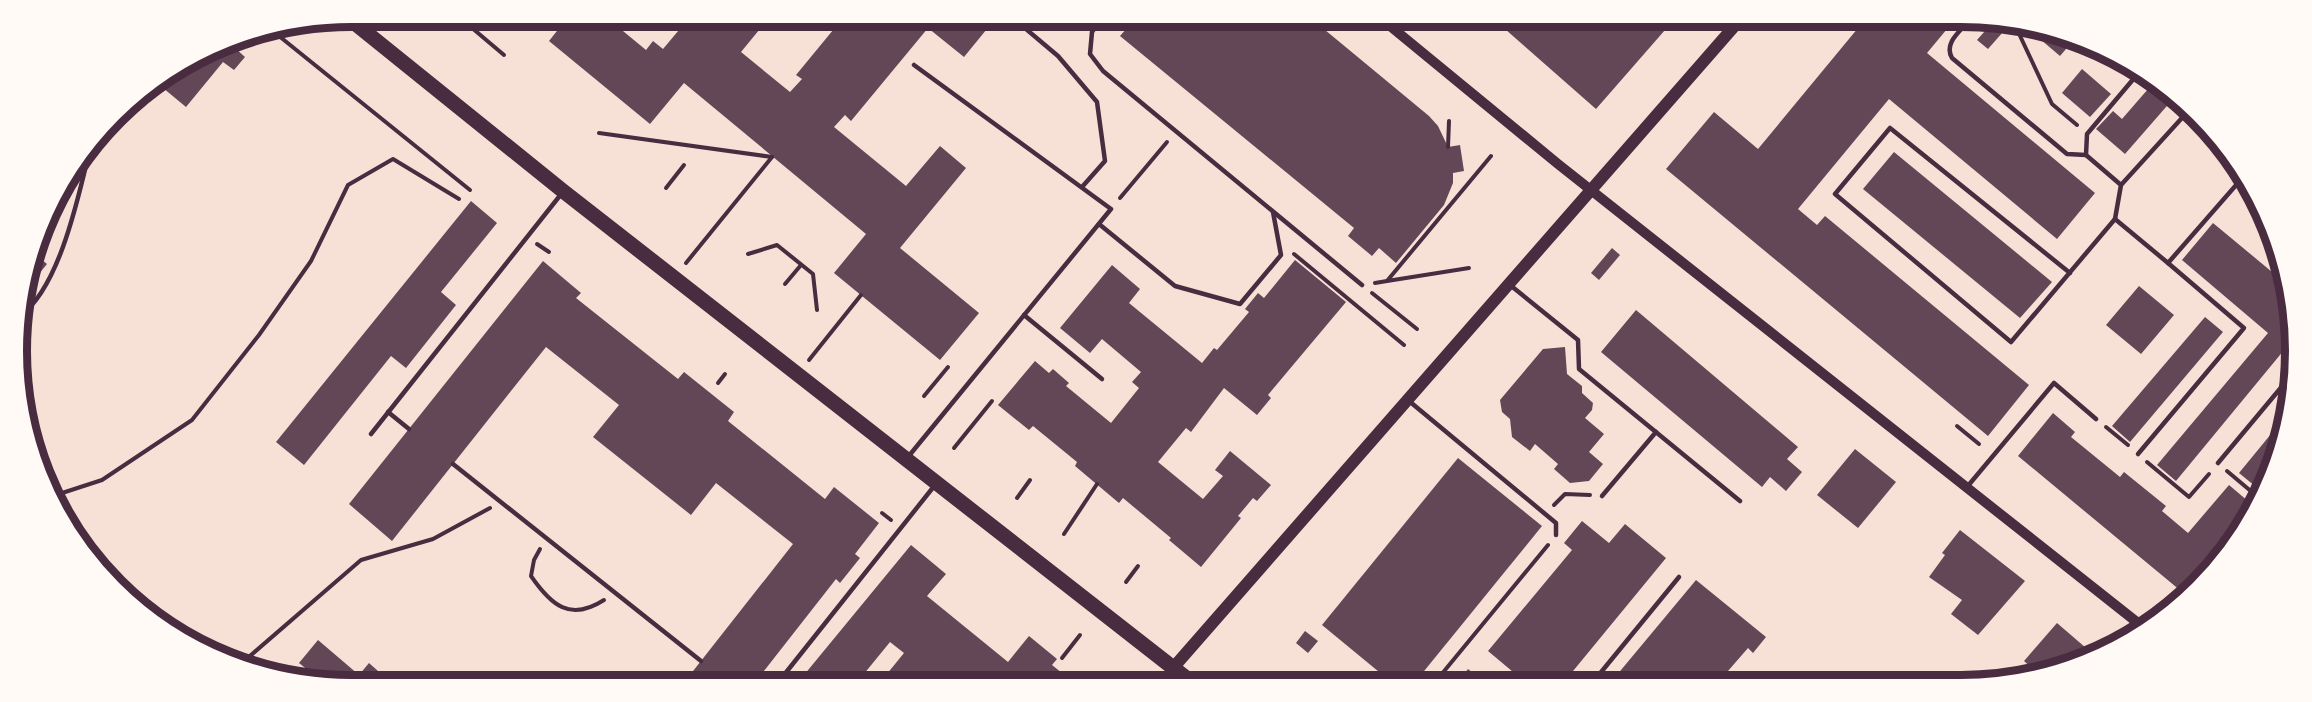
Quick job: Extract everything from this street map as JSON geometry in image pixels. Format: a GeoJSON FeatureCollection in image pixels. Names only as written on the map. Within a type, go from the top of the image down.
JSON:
{"type":"FeatureCollection","features":[{"type":"Feature","properties":{"kind":"main road"},"geometry":{"type":"LineString","coordinates":[[359,27],[563,191],[1182,675]]}},
{"type":"Feature","properties":{"kind":"main road"},"geometry":{"type":"LineString","coordinates":[[1173,668],[1734,27]]}},
{"type":"Feature","properties":{"kind":"street"},"geometry":{"type":"LineString","coordinates":[[1391,27],[1590,189],[2137,622]]}},
{"type":"Feature","properties":{"kind":"lane"},"geometry":{"type":"LineString","coordinates":[[1024,27],[1058,56],[1097,102],[1105,160],[1082,187]]}},
{"type":"Feature","properties":{"kind":"lane"},"geometry":{"type":"LineString","coordinates":[[1095,27],[1092,32],[1090,54],[1103,71],[1362,285]]}},
{"type":"Feature","properties":{"kind":"lane"},"geometry":{"type":"LineString","coordinates":[[1964,27],[1950,44],[1949,52],[1952,58],[2067,154],[2086,155],[2121,185]]}},
{"type":"Feature","properties":{"kind":"lane"},"geometry":{"type":"LineString","coordinates":[[906,459],[1111,209],[914,65]]}},
{"type":"Feature","properties":{"kind":"lane"},"geometry":{"type":"LineString","coordinates":[[2086,155],[2087,134],[2135,78]]}},
{"type":"Feature","properties":{"kind":"lane"},"geometry":{"type":"LineString","coordinates":[[2070,273],[1890,128],[1834,194],[2011,342],[2070,273],[2115,219],[2121,185],[2181,119]]}},
{"type":"Feature","properties":{"kind":"lane"},"geometry":{"type":"LineString","coordinates":[[31,302],[52,275],[79,197],[86,165]]}},
{"type":"Feature","properties":{"kind":"lane"},"geometry":{"type":"LineString","coordinates":[[2168,263],[2238,183]]}},
{"type":"Feature","properties":{"kind":"lane"},"geometry":{"type":"LineString","coordinates":[[371,434],[563,191]]}},
{"type":"Feature","properties":{"kind":"lane"},"geometry":{"type":"LineString","coordinates":[[1099,224],[1175,286],[1240,303],[1281,255],[1273,212]]}},
{"type":"Feature","properties":{"kind":"lane"},"geometry":{"type":"LineString","coordinates":[[2115,219],[2244,328],[2138,454]]}},
{"type":"Feature","properties":{"kind":"lane"},"geometry":{"type":"LineString","coordinates":[[1508,283],[1578,340],[1579,369],[1740,501]]}},
{"type":"Feature","properties":{"kind":"lane"},"geometry":{"type":"LineString","coordinates":[[1024,315],[1102,379]]}},
{"type":"Feature","properties":{"kind":"lane"},"geometry":{"type":"LineString","coordinates":[[1967,487],[2054,383],[2096,419]]}},
{"type":"Feature","properties":{"kind":"lane"},"geometry":{"type":"LineString","coordinates":[[2218,463],[2283,386]]}},
{"type":"Feature","properties":{"kind":"lane"},"geometry":{"type":"LineString","coordinates":[[1407,399],[1556,523],[1556,535]]}},
{"type":"Feature","properties":{"kind":"lane"},"geometry":{"type":"LineString","coordinates":[[388,412],[409,429]]}},
{"type":"Feature","properties":{"kind":"lane"},"geometry":{"type":"LineString","coordinates":[[1602,496],[1656,432]]}},
{"type":"Feature","properties":{"kind":"lane"},"geometry":{"type":"LineString","coordinates":[[453,464],[701,661]]}},
{"type":"Feature","properties":{"kind":"lane"},"geometry":{"type":"LineString","coordinates":[[784,675],[937,483]]}},
{"type":"Feature","properties":{"kind":"lane"},"geometry":{"type":"LineString","coordinates":[[1599,675],[1679,577]]}},
{"type":"Feature","properties":{"kind":"path"},"geometry":{"type":"LineString","coordinates":[[471,27],[504,55]]}},
{"type":"Feature","properties":{"kind":"path"},"geometry":{"type":"LineString","coordinates":[[2018,32],[2052,104],[2087,134]]}},
{"type":"Feature","properties":{"kind":"path"},"geometry":{"type":"LineString","coordinates":[[278,35],[470,190]]}},
{"type":"Feature","properties":{"kind":"path"},"geometry":{"type":"LineString","coordinates":[[1448,147],[1449,121]]}},
{"type":"Feature","properties":{"kind":"path"},"geometry":{"type":"LineString","coordinates":[[1111,209],[1176,132]]}},
{"type":"Feature","properties":{"kind":"path"},"geometry":{"type":"LineString","coordinates":[[599,133],[772,157],[674,278]]}},
{"type":"Feature","properties":{"kind":"path"},"geometry":{"type":"LineString","coordinates":[[1387,281],[1491,156]]}},
{"type":"Feature","properties":{"kind":"path"},"geometry":{"type":"LineString","coordinates":[[60,494],[102,480],[192,420],[259,335],[311,261],[348,185],[393,159],[459,199]]}},
{"type":"Feature","properties":{"kind":"path"},"geometry":{"type":"LineString","coordinates":[[666,188],[684,165]]}},
{"type":"Feature","properties":{"kind":"path"},"geometry":{"type":"LineString","coordinates":[[537,243],[549,252]]}},
{"type":"Feature","properties":{"kind":"path"},"geometry":{"type":"LineString","coordinates":[[748,254],[777,245],[813,274],[816,310]]}},
{"type":"Feature","properties":{"kind":"path"},"geometry":{"type":"LineString","coordinates":[[1281,255],[1295,254],[1404,345]]}},
{"type":"Feature","properties":{"kind":"path"},"geometry":{"type":"LineString","coordinates":[[785,285],[801,265]]}},
{"type":"Feature","properties":{"kind":"path"},"geometry":{"type":"LineString","coordinates":[[1362,285],[1470,268]]}},
{"type":"Feature","properties":{"kind":"path"},"geometry":{"type":"LineString","coordinates":[[1362,285],[1417,330]]}},
{"type":"Feature","properties":{"kind":"path"},"geometry":{"type":"LineString","coordinates":[[797,374],[861,295]]}},
{"type":"Feature","properties":{"kind":"path"},"geometry":{"type":"LineString","coordinates":[[924,396],[948,367]]}},
{"type":"Feature","properties":{"kind":"path"},"geometry":{"type":"LineString","coordinates":[[718,383],[725,374]]}},
{"type":"Feature","properties":{"kind":"path"},"geometry":{"type":"LineString","coordinates":[[954,448],[992,401]]}},
{"type":"Feature","properties":{"kind":"path"},"geometry":{"type":"LineString","coordinates":[[2096,419],[2189,497],[2218,463],[2253,493]]}},
{"type":"Feature","properties":{"kind":"path"},"geometry":{"type":"LineString","coordinates":[[1957,426],[1979,444]]}},
{"type":"Feature","properties":{"kind":"path"},"geometry":{"type":"LineString","coordinates":[[1017,498],[1030,480]]}},
{"type":"Feature","properties":{"kind":"path"},"geometry":{"type":"LineString","coordinates":[[1064,534],[1097,484]]}},
{"type":"Feature","properties":{"kind":"path"},"geometry":{"type":"LineString","coordinates":[[1546,514],[1565,494],[1602,496]]}},
{"type":"Feature","properties":{"kind":"path"},"geometry":{"type":"LineString","coordinates":[[247,658],[361,561],[433,539],[501,502]]}},
{"type":"Feature","properties":{"kind":"path"},"geometry":{"type":"LineString","coordinates":[[1441,675],[1556,535]]}},
{"type":"Feature","properties":{"kind":"path"},"geometry":{"type":"LineString","coordinates":[[546,538],[534,560],[531,576],[556,605],[573,611],[590,609],[614,592]]}},
{"type":"Feature","properties":{"kind":"path"},"geometry":{"type":"LineString","coordinates":[[1126,582],[1138,566]]}},
{"type":"Feature","properties":{"kind":"path"},"geometry":{"type":"LineString","coordinates":[[1062,658],[1080,635]]}},
{"type":"Feature","properties":{"kind":"building"},"geometry":{"type":"Polygon","coordinates":[[[560,27],[618,27],[646,50],[653,41],[663,49],[681,27],[762,27],[741,52],[790,92],[802,79],[796,75],[836,27],[989,27],[964,57],[928,28],[851,121],[845,115],[834,127],[906,186],[940,146],[966,168],[900,248],[979,313],[940,360],[834,273],[866,234],[684,83],[650,124],[549,41],[560,27]]]}},
{"type":"Feature","properties":{"kind":"building"},"geometry":{"type":"Polygon","coordinates":[[[1128,27],[1321,27],[1429,116],[1438,126],[1448,147],[1460,145],[1464,171],[1453,173],[1453,183],[1444,205],[1396,263],[1379,248],[1372,256],[1348,236],[1354,228],[1120,36],[1128,27]]]}},
{"type":"Feature","properties":{"kind":"building"},"geometry":{"type":"Polygon","coordinates":[[[1503,27],[1668,27],[1596,109],[1503,27]]]}},
{"type":"Feature","properties":{"kind":"building"},"geometry":{"type":"Polygon","coordinates":[[[1859,27],[1949,27],[1927,53],[2095,193],[2057,239],[1889,99],[1798,209],[1817,225],[1825,216],[2029,385],[1988,436],[1666,169],[1714,112],[1758,149],[1859,27]]]}},
{"type":"Feature","properties":{"kind":"building"},"geometry":{"type":"Polygon","coordinates":[[[1987,28],[2003,32],[1988,49],[1977,40],[1987,28]]]}},
{"type":"Feature","properties":{"kind":"building"},"geometry":{"type":"Polygon","coordinates":[[[2036,36],[2069,46],[2060,56],[2036,36]]]}},
{"type":"Feature","properties":{"kind":"building"},"geometry":{"type":"Polygon","coordinates":[[[236,49],[245,57],[234,70],[223,62],[186,107],[163,88],[189,70],[236,49]]]}},
{"type":"Feature","properties":{"kind":"building"},"geometry":{"type":"Polygon","coordinates":[[[2082,69],[2111,94],[2090,117],[2062,93],[2082,69]]]}},
{"type":"Feature","properties":{"kind":"building"},"geometry":{"type":"Polygon","coordinates":[[[2149,88],[2170,103],[2125,154],[2096,129],[2113,111],[2122,119],[2149,88]]]}},
{"type":"Feature","properties":{"kind":"building"},"geometry":{"type":"Polygon","coordinates":[[[1894,152],[2052,282],[2020,318],[1863,189],[1894,152]]]}},
{"type":"Feature","properties":{"kind":"building"},"geometry":{"type":"Polygon","coordinates":[[[471,201],[497,223],[441,292],[456,305],[406,368],[391,356],[304,465],[276,442],[471,201]]]}},
{"type":"Feature","properties":{"kind":"building"},"geometry":{"type":"Polygon","coordinates":[[[2213,223],[2276,275],[2282,309],[2285,349],[2176,481],[2157,465],[2268,333],[2182,260],[2213,223]]]}},
{"type":"Feature","properties":{"kind":"building"},"geometry":{"type":"Polygon","coordinates":[[[1612,248],[1620,255],[1599,280],[1591,273],[1612,248]]]}},
{"type":"Feature","properties":{"kind":"building"},"geometry":{"type":"Polygon","coordinates":[[[41,259],[47,264],[35,278],[41,259]]]}},
{"type":"Feature","properties":{"kind":"building"},"geometry":{"type":"Polygon","coordinates":[[[1295,260],[1346,302],[1268,395],[1271,398],[1257,415],[1224,388],[1191,432],[1186,428],[1158,462],[1203,499],[1223,476],[1215,470],[1230,451],[1271,485],[1257,501],[1253,498],[1238,516],[1241,518],[1201,567],[1169,540],[1171,538],[1123,498],[1119,503],[1075,466],[1077,462],[1033,426],[1029,430],[998,405],[1035,361],[1049,373],[1053,369],[1069,383],[1066,386],[1111,423],[1139,388],[1132,382],[1141,372],[1102,339],[1090,353],[1060,328],[1112,265],[1140,289],[1129,303],[1202,363],[1214,348],[1217,350],[1249,312],[1245,309],[1258,293],[1264,298],[1295,260]]]}},
{"type":"Feature","properties":{"kind":"building"},"geometry":{"type":"Polygon","coordinates":[[[543,261],[581,293],[576,298],[678,379],[684,372],[734,412],[728,421],[825,499],[834,487],[879,523],[855,554],[860,558],[840,583],[836,579],[761,675],[690,675],[793,544],[716,483],[691,515],[593,437],[619,405],[546,347],[392,541],[349,504],[543,261]]]}},
{"type":"Feature","properties":{"kind":"building"},"geometry":{"type":"Polygon","coordinates":[[[2139,286],[2174,315],[2141,354],[2106,325],[2139,286]]]}},
{"type":"Feature","properties":{"kind":"building"},"geometry":{"type":"Polygon","coordinates":[[[1636,310],[1798,447],[1787,459],[1802,472],[1786,491],[1770,477],[1762,487],[1601,352],[1636,310]]]}},
{"type":"Feature","properties":{"kind":"building"},"geometry":{"type":"Polygon","coordinates":[[[2205,317],[2223,332],[2130,442],[2112,426],[2205,317]]]}},
{"type":"Feature","properties":{"kind":"building"},"geometry":{"type":"Polygon","coordinates":[[[1565,347],[1567,374],[1582,386],[1582,393],[1593,403],[1592,410],[1585,418],[1604,434],[1589,452],[1603,464],[1589,481],[1570,483],[1554,469],[1558,464],[1535,444],[1530,451],[1512,437],[1510,419],[1502,412],[1500,400],[1543,349],[1565,347]]]}},
{"type":"Feature","properties":{"kind":"building"},"geometry":{"type":"Polygon","coordinates":[[[2053,413],[2075,432],[2071,437],[2120,477],[2124,472],[2166,506],[2162,511],[2188,533],[2229,485],[2248,501],[2205,565],[2180,590],[2018,456],[2053,413]]]}},
{"type":"Feature","properties":{"kind":"building"},"geometry":{"type":"Polygon","coordinates":[[[2276,428],[2255,486],[2239,473],[2276,428]]]}},
{"type":"Feature","properties":{"kind":"building"},"geometry":{"type":"Polygon","coordinates":[[[1855,449],[1896,482],[1858,528],[1817,495],[1855,449]]]}},
{"type":"Feature","properties":{"kind":"building"},"geometry":{"type":"Polygon","coordinates":[[[1458,458],[1542,526],[1421,675],[1383,675],[1322,625],[1458,458]]]}},
{"type":"Feature","properties":{"kind":"building"},"geometry":{"type":"Polygon","coordinates":[[[1582,521],[1609,543],[1625,524],[1666,558],[1570,675],[1517,675],[1488,651],[1572,550],[1564,543],[1582,521]]]}},
{"type":"Feature","properties":{"kind":"building"},"geometry":{"type":"Polygon","coordinates":[[[1960,530],[2025,581],[1978,635],[1951,614],[1962,600],[1929,577],[1945,555],[1942,553],[1960,530]]]}},
{"type":"Feature","properties":{"kind":"building"},"geometry":{"type":"Polygon","coordinates":[[[911,545],[946,574],[927,596],[1008,662],[1029,636],[1057,659],[1052,665],[1064,675],[886,675],[904,653],[890,642],[863,675],[804,675],[911,545]]]}},
{"type":"Feature","properties":{"kind":"building"},"geometry":{"type":"Polygon","coordinates":[[[1696,580],[1766,637],[1753,653],[1748,648],[1728,671],[1733,675],[1617,675],[1696,580]]]}},
{"type":"Feature","properties":{"kind":"building"},"geometry":{"type":"Polygon","coordinates":[[[2057,623],[2087,649],[2031,667],[2024,661],[2057,623]]]}},
{"type":"Feature","properties":{"kind":"building"},"geometry":{"type":"Polygon","coordinates":[[[1305,631],[1318,641],[1308,653],[1296,643],[1305,631]]]}},
{"type":"Feature","properties":{"kind":"building"},"geometry":{"type":"Polygon","coordinates":[[[318,640],[359,675],[308,672],[299,663],[318,640]]]}},
{"type":"Feature","properties":{"kind":"building"},"geometry":{"type":"Polygon","coordinates":[[[369,663],[382,675],[359,675],[369,663]]]}},
{"type":"Feature","properties":{"kind":"building"},"geometry":{"type":"Polygon","coordinates":[[[1468,669],[1475,675],[1463,675],[1468,669]]]}}]}
